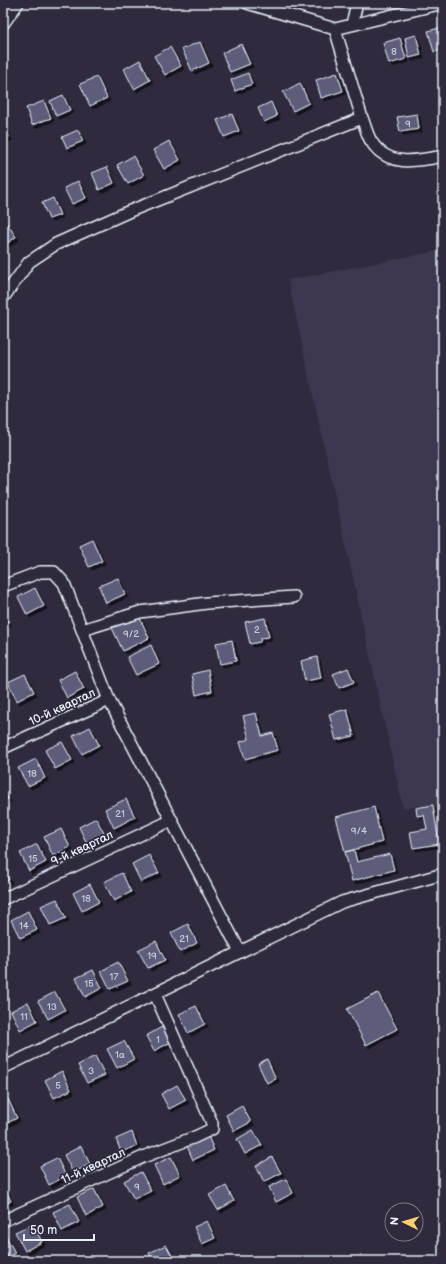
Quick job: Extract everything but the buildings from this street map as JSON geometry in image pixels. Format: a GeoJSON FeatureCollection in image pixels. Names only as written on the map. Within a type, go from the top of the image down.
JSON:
{"type":"FeatureCollection","features":[{"type":"Feature","properties":{"kind":"street"},"geometry":{"type":"LineString","coordinates":[[3,24],[18,3]]}},
{"type":"Feature","properties":{"kind":"street"},"geometry":{"type":"LineString","coordinates":[[247,3],[335,29],[443,3]]}},
{"type":"Feature","properties":{"kind":"street"},"geometry":{"type":"LineString","coordinates":[[352,24],[357,3]]}},
{"type":"Feature","properties":{"kind":"street"},"geometry":{"type":"LineString","coordinates":[[335,29],[362,118],[371,142],[383,154],[398,161],[421,161],[443,156]]}},
{"type":"Feature","properties":{"kind":"street"},"geometry":{"type":"LineString","coordinates":[[3,298],[29,262],[56,244],[130,210],[362,118]]}},
{"type":"Feature","properties":{"kind":"street"},"geometry":{"type":"LineString","coordinates":[[3,586],[40,572],[54,572],[64,583],[109,700],[240,952]]}},
{"type":"Feature","properties":{"kind":"street"},"geometry":{"type":"LineString","coordinates":[[82,630],[140,612],[207,603],[294,597]]}},
{"type":"Feature","properties":{"kind":"street","name":"10-й квартал"},"geometry":{"type":"LineString","coordinates":[[3,748],[109,700]]}},
{"type":"Feature","properties":{"kind":"street","name":"9-й квартал"},"geometry":{"type":"LineString","coordinates":[[3,899],[172,820]]}},
{"type":"Feature","properties":{"kind":"street"},"geometry":{"type":"LineString","coordinates":[[3,1068],[342,902],[443,874]]}},
{"type":"Feature","properties":{"kind":"street","name":"11-й квартал"},"geometry":{"type":"LineString","coordinates":[[3,1221],[143,1157],[212,1129],[212,1123],[155,994]]}},
{"type":"Feature","properties":{"kind":"shaded area"},"geometry":{"type":"Polygon","coordinates":[[[443,250],[443,804],[403,808],[288,280],[443,250]]]}}]}
